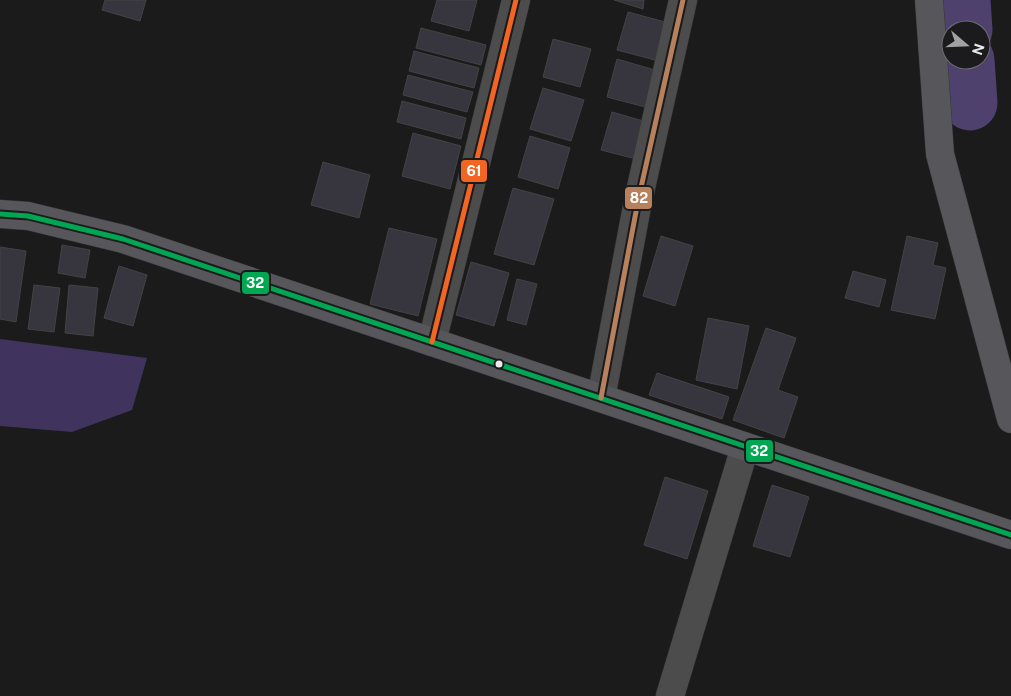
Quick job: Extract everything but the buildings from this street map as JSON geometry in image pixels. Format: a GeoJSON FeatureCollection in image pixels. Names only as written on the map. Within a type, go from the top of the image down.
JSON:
{"type":"FeatureCollection","features":[{"type":"Feature","properties":{"kind":"street"},"geometry":{"type":"LineString","coordinates":[[432,342],[516,0]]}},
{"type":"Feature","properties":{"kind":"street"},"geometry":{"type":"LineString","coordinates":[[601,398],[638,201],[683,0]]}},
{"type":"Feature","properties":{"kind":"street"},"geometry":{"type":"LineString","coordinates":[[929,0],[940,154],[1011,419]]}},
{"type":"Feature","properties":{"kind":"street"},"geometry":{"type":"LineString","coordinates":[[0,214],[28,216],[123,239],[1011,535]]}},
{"type":"Feature","properties":{"kind":"street"},"geometry":{"type":"LineString","coordinates":[[670,696],[746,447]]}},
{"type":"Feature","properties":{"kind":"shaded area"},"geometry":{"type":"Polygon","coordinates":[[[0,339],[147,358],[132,410],[72,432],[0,426],[0,339]]]}},
{"type":"Feature","properties":{"kind":"waterway"},"geometry":{"type":"LineString","coordinates":[[963,0],[964,20]]}},
{"type":"Feature","properties":{"kind":"waterway"},"geometry":{"type":"LineString","coordinates":[[968,70],[970,103]]}},
{"type":"Feature","properties":{"kind":"transit line","name":"61"},"geometry":{"type":"LineString","coordinates":[[432,342],[516,0]]}},
{"type":"Feature","properties":{"kind":"transit line","name":"82"},"geometry":{"type":"LineString","coordinates":[[601,398],[638,201],[683,0]]}},
{"type":"Feature","properties":{"kind":"transit line","name":"32"},"geometry":{"type":"LineString","coordinates":[[0,214],[28,216],[123,239],[1011,535]]}}]}
